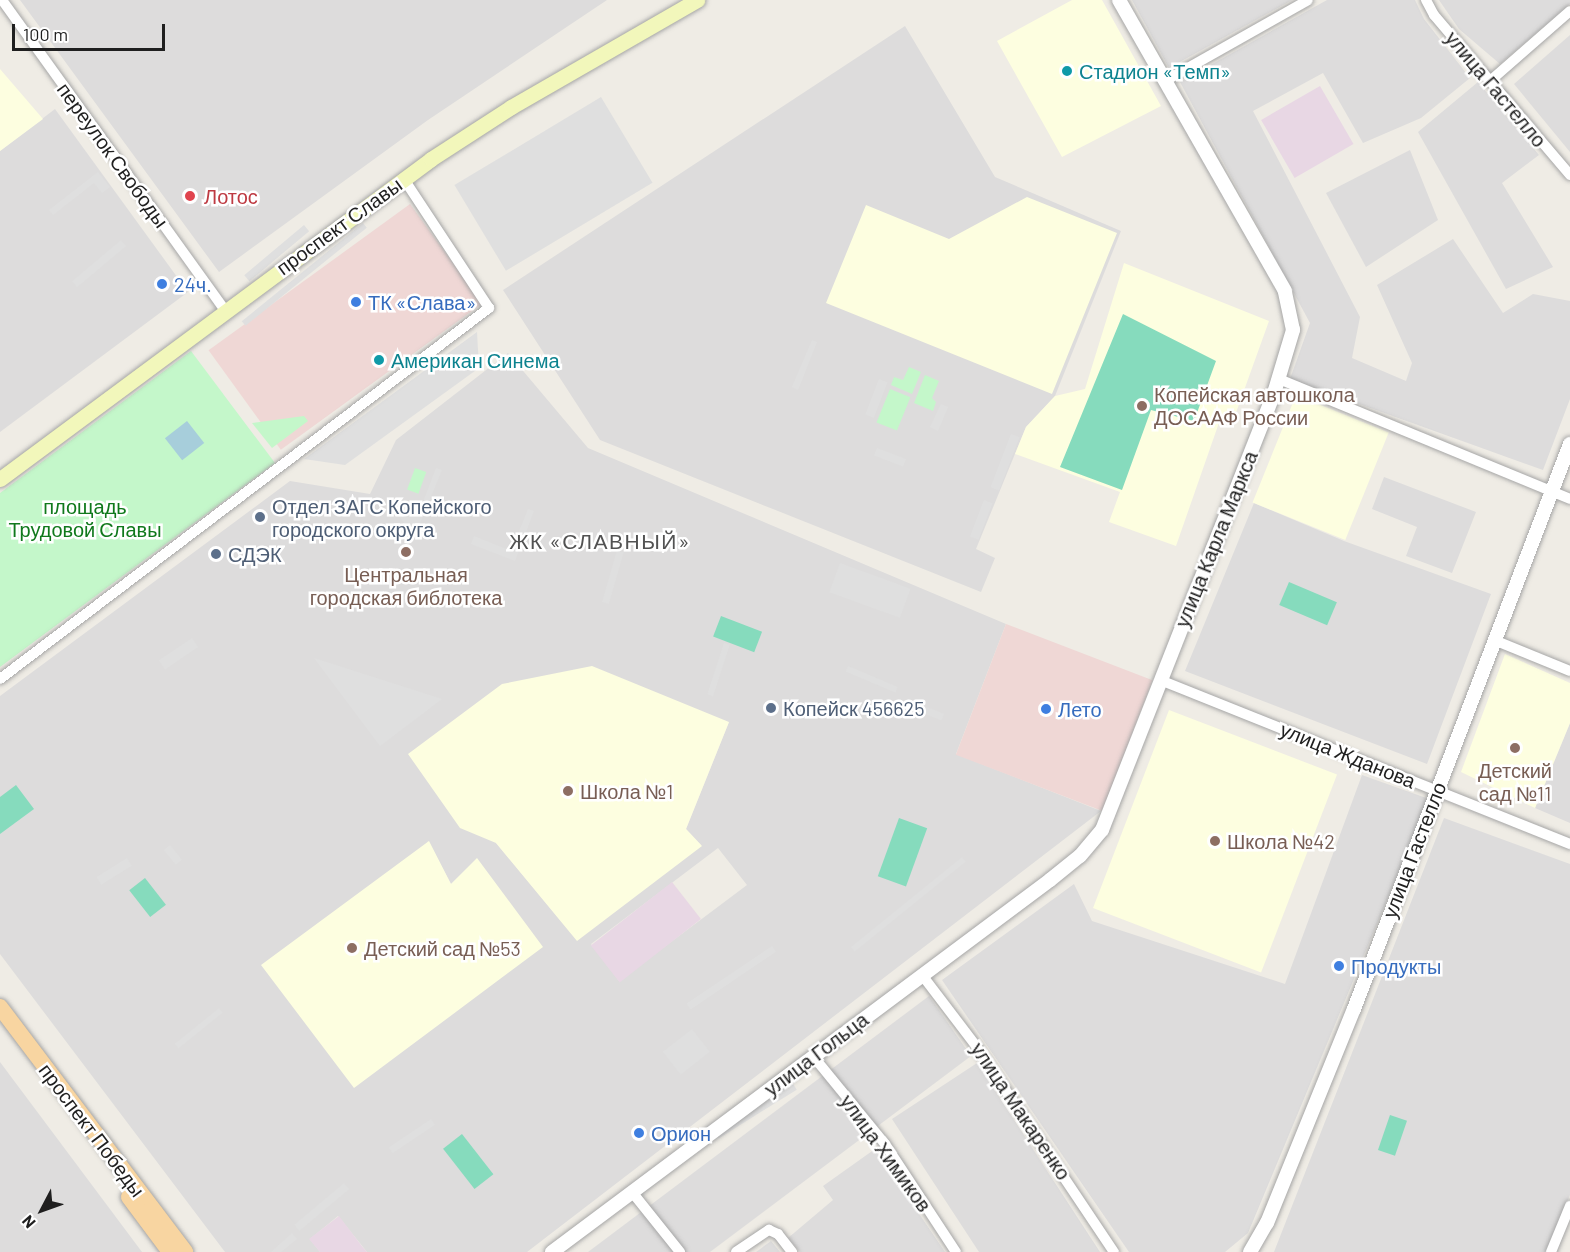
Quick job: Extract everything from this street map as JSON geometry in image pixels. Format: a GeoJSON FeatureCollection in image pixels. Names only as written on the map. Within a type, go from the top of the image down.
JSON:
{"type":"FeatureCollection","features":[{"type":"Feature","properties":{"kind":"main road","name":"проспект Славы"},"geometry":{"type":"LineString","coordinates":[[0,479],[404,179],[511,107],[696,0]]}},
{"type":"Feature","properties":{"kind":"main road","name":"проспект Победы"},"geometry":{"type":"LineString","coordinates":[[0,1007],[185,1252]]}},
{"type":"Feature","properties":{"kind":"main road","name":"проспект Победы"},"geometry":{"type":"LineString","coordinates":[[0,1026],[170,1252]]}},
{"type":"Feature","properties":{"kind":"street","name":"переулок Свободы"},"geometry":{"type":"LineString","coordinates":[[2,0],[225,310]]}},
{"type":"Feature","properties":{"kind":"street","name":"улица Карла Маркса"},"geometry":{"type":"LineString","coordinates":[[1080,856],[1102,830],[1279,379],[1293,330],[1285,291],[1119,0]]}},
{"type":"Feature","properties":{"kind":"street"},"geometry":{"type":"LineString","coordinates":[[1165,81],[1308,0]]}},
{"type":"Feature","properties":{"kind":"street","name":"улица Гастелло"},"geometry":{"type":"LineString","coordinates":[[1426,0],[1434,15],[1570,175]]}},
{"type":"Feature","properties":{"kind":"street"},"geometry":{"type":"LineString","coordinates":[[1490,81],[1570,11]]}},
{"type":"Feature","properties":{"kind":"street"},"geometry":{"type":"LineString","coordinates":[[0,679],[489,308],[485,297],[404,179]]}},
{"type":"Feature","properties":{"kind":"street"},"geometry":{"type":"LineString","coordinates":[[1279,379],[1570,499]]}},
{"type":"Feature","properties":{"kind":"street","name":"улица Гастелло"},"geometry":{"type":"LineString","coordinates":[[1250,1252],[1267,1223],[1354,1009],[1570,444]]}},
{"type":"Feature","properties":{"kind":"street"},"geometry":{"type":"LineString","coordinates":[[1494,640],[1570,671]]}},
{"type":"Feature","properties":{"kind":"street","name":"улица Жданова"},"geometry":{"type":"LineString","coordinates":[[1160,680],[1570,844]]}},
{"type":"Feature","properties":{"kind":"street","name":"улица Гольца"},"geometry":{"type":"LineString","coordinates":[[552,1252],[1080,856]]}},
{"type":"Feature","properties":{"kind":"street","name":"улица Макаренко"},"geometry":{"type":"LineString","coordinates":[[922,975],[983,1055],[1114,1252]]}},
{"type":"Feature","properties":{"kind":"street","name":"улица Химиков"},"geometry":{"type":"LineString","coordinates":[[813,1056],[885,1144],[956,1252]]}},
{"type":"Feature","properties":{"kind":"street"},"geometry":{"type":"LineString","coordinates":[[632,1192],[680,1252]]}},
{"type":"Feature","properties":{"kind":"street"},"geometry":{"type":"LineString","coordinates":[[1551,1252],[1570,1206]]}},
{"type":"Feature","properties":{"kind":"street"},"geometry":{"type":"LineString","coordinates":[[736,1252],[770,1230],[778,1234],[792,1252]]}},
{"type":"Feature","properties":{"kind":"street"},"geometry":{"type":"LineString","coordinates":[[1558,1235],[1570,1240]]}},
{"type":"Feature","properties":{"kind":"shaded area"},"geometry":{"type":"Polygon","coordinates":[[[20,0],[607,0],[428,120],[219,272],[20,0]]]}},
{"type":"Feature","properties":{"kind":"shaded area"},"geometry":{"type":"Polygon","coordinates":[[[1072,0],[1102,0],[1161,106],[1062,157],[997,41],[1072,0]]]}},
{"type":"Feature","properties":{"kind":"shaded area"},"geometry":{"type":"Polygon","coordinates":[[[1132,0],[1292,0],[1169,68],[1132,0]]]}},
{"type":"Feature","properties":{"kind":"shaded area"},"geometry":{"type":"Polygon","coordinates":[[[1327,0],[1415,0],[1424,19],[1470,78],[1421,118],[1363,143],[1323,73],[1253,111],[1360,317],[1352,358],[1406,381],[1412,363],[1377,285],[1453,239],[1503,313],[1533,294],[1570,301],[1570,399],[1543,470],[1290,379],[1310,323],[1180,82],[1327,0]]]}},
{"type":"Feature","properties":{"kind":"shaded area"},"geometry":{"type":"Polygon","coordinates":[[[1439,0],[1570,0],[1570,4],[1500,64],[1459,29],[1439,0]]]}},
{"type":"Feature","properties":{"kind":"shaded area"},"geometry":{"type":"Polygon","coordinates":[[[905,26],[995,177],[1121,231],[1055,396],[1026,427],[976,549],[995,558],[981,592],[600,440],[503,290],[905,26]]]}},
{"type":"Feature","properties":{"kind":"shaded area"},"geometry":{"type":"Polygon","coordinates":[[[1570,35],[1570,152],[1514,84],[1570,35]]]}},
{"type":"Feature","properties":{"kind":"shaded area"},"geometry":{"type":"Polygon","coordinates":[[[0,69],[43,119],[0,151],[0,69]]]}},
{"type":"Feature","properties":{"kind":"shaded area"},"geometry":{"type":"Polygon","coordinates":[[[1478,82],[1539,155],[1502,183],[1553,267],[1506,289],[1418,132],[1478,82]]]}},
{"type":"Feature","properties":{"kind":"shaded area"},"geometry":{"type":"Polygon","coordinates":[[[1320,86],[1354,144],[1295,178],[1261,120],[1320,86]]]}},
{"type":"Feature","properties":{"kind":"shaded area"},"geometry":{"type":"Polygon","coordinates":[[[601,97],[653,183],[506,271],[454,185],[601,97]]]}},
{"type":"Feature","properties":{"kind":"shaded area"},"geometry":{"type":"Polygon","coordinates":[[[55,109],[188,292],[0,432],[0,151],[55,109]]]}},
{"type":"Feature","properties":{"kind":"shaded area"},"geometry":{"type":"Polygon","coordinates":[[[1410,150],[1438,220],[1366,267],[1326,193],[1410,150]]]}},
{"type":"Feature","properties":{"kind":"shaded area"},"geometry":{"type":"Polygon","coordinates":[[[98,172],[110,187],[102,193],[94,183],[53,215],[49,210],[98,172]]]}},
{"type":"Feature","properties":{"kind":"shaded area"},"geometry":{"type":"Polygon","coordinates":[[[1027,197],[1117,233],[1052,394],[826,303],[866,205],[949,239],[1027,197]]]}},
{"type":"Feature","properties":{"kind":"shaded area"},"geometry":{"type":"Polygon","coordinates":[[[410,204],[482,304],[281,450],[209,350],[410,204]]]}},
{"type":"Feature","properties":{"kind":"shaded area"},"geometry":{"type":"Polygon","coordinates":[[[363,223],[367,228],[246,326],[242,321],[363,223]]]}},
{"type":"Feature","properties":{"kind":"shaded area"},"geometry":{"type":"Polygon","coordinates":[[[304,225],[309,231],[249,281],[244,275],[304,225]]]}},
{"type":"Feature","properties":{"kind":"shaded area"},"geometry":{"type":"Polygon","coordinates":[[[121,240],[126,246],[77,287],[72,281],[121,240]]]}},
{"type":"Feature","properties":{"kind":"shaded area","name":"Копейская автошкола ДОСААФ России"},"geometry":{"type":"Polygon","coordinates":[[[1124,263],[1269,321],[1233,421],[1221,417],[1176,546],[1109,522],[1120,492],[1015,454],[1026,427],[1055,396],[1085,389],[1124,263]]]}},
{"type":"Feature","properties":{"kind":"shaded area"},"geometry":{"type":"Polygon","coordinates":[[[477,332],[479,368],[345,465],[304,459],[477,332]]]}},
{"type":"Feature","properties":{"kind":"shaded area"},"geometry":{"type":"Polygon","coordinates":[[[812,340],[817,342],[798,390],[792,387],[812,340]]]}},
{"type":"Feature","properties":{"kind":"shaded area"},"geometry":{"type":"Polygon","coordinates":[[[508,353],[588,448],[1006,624],[956,754],[1101,811],[527,1252],[367,1252],[338,1216],[310,1239],[320,1252],[225,1252],[0,954],[0,696],[290,481],[370,494],[396,440],[508,353]],[[729,722],[496,843],[577,940],[701,845],[686,829],[729,722]],[[428,841],[354,1087],[477,859],[451,884],[428,841]],[[718,848],[591,944],[619,981],[747,885],[718,848]]]}},
{"type":"Feature","properties":{"kind":"shaded area"},"geometry":{"type":"Polygon","coordinates":[[[879,379],[887,382],[874,418],[865,414],[879,379]]]}},
{"type":"Feature","properties":{"kind":"shaded area"},"geometry":{"type":"Polygon","coordinates":[[[1296,395],[1389,432],[1345,540],[1253,503],[1296,395]]]}},
{"type":"Feature","properties":{"kind":"shaded area"},"geometry":{"type":"Polygon","coordinates":[[[941,404],[948,407],[938,431],[930,427],[941,404]]]}},
{"type":"Feature","properties":{"kind":"shaded area"},"geometry":{"type":"Polygon","coordinates":[[[1011,434],[1019,437],[999,490],[991,487],[1011,434]]]}},
{"type":"Feature","properties":{"kind":"shaded area"},"geometry":{"type":"Polygon","coordinates":[[[877,448],[906,459],[903,467],[874,455],[877,448]]]}},
{"type":"Feature","properties":{"kind":"shaded area"},"geometry":{"type":"Polygon","coordinates":[[[436,468],[442,470],[418,528],[406,525],[392,508],[397,500],[420,510],[436,468]]]}},
{"type":"Feature","properties":{"kind":"shaded area"},"geometry":{"type":"Polygon","coordinates":[[[1384,477],[1476,512],[1452,573],[1406,556],[1417,527],[1372,509],[1384,477]]]}},
{"type":"Feature","properties":{"kind":"shaded area"},"geometry":{"type":"Polygon","coordinates":[[[984,500],[992,503],[978,540],[970,536],[984,500]]]}},
{"type":"Feature","properties":{"kind":"shaded area"},"geometry":{"type":"Polygon","coordinates":[[[1254,503],[1344,541],[1491,594],[1427,764],[1185,671],[1254,503]]]}},
{"type":"Feature","properties":{"kind":"shaded area"},"geometry":{"type":"Polygon","coordinates":[[[528,509],[534,511],[515,561],[471,544],[474,536],[511,551],[528,509]]]}},
{"type":"Feature","properties":{"kind":"shaded area"},"geometry":{"type":"Polygon","coordinates":[[[617,550],[624,552],[609,604],[602,602],[617,550]]]}},
{"type":"Feature","properties":{"kind":"shaded area"},"geometry":{"type":"Polygon","coordinates":[[[840,563],[910,589],[900,618],[829,592],[840,563]]]}},
{"type":"Feature","properties":{"kind":"shaded area"},"geometry":{"type":"Polygon","coordinates":[[[1006,624],[1153,680],[1102,811],[956,755],[1006,624]]]}},
{"type":"Feature","properties":{"kind":"shaded area"},"geometry":{"type":"Polygon","coordinates":[[[192,638],[198,647],[165,669],[159,660],[192,638]]]}},
{"type":"Feature","properties":{"kind":"shaded area"},"geometry":{"type":"Polygon","coordinates":[[[724,643],[730,645],[713,696],[707,694],[724,643]]]}},
{"type":"Feature","properties":{"kind":"shaded area","name":"Детский сад №11"},"geometry":{"type":"Polygon","coordinates":[[[1505,654],[1570,683],[1570,723],[1535,808],[1461,772],[1505,654]]]}},
{"type":"Feature","properties":{"kind":"shaded area"},"geometry":{"type":"Polygon","coordinates":[[[314,658],[442,699],[380,746],[314,658]]]}},
{"type":"Feature","properties":{"kind":"shaded area","name":"Школа №1"},"geometry":{"type":"Polygon","coordinates":[[[592,666],[729,722],[686,829],[702,846],[577,941],[496,843],[460,828],[408,754],[502,684],[592,666]]]}},
{"type":"Feature","properties":{"kind":"shaded area"},"geometry":{"type":"Polygon","coordinates":[[[848,666],[898,687],[895,693],[846,672],[848,666]]]}},
{"type":"Feature","properties":{"kind":"shaded area"},"geometry":{"type":"Polygon","coordinates":[[[907,699],[944,714],[941,720],[904,705],[907,699]]]}},
{"type":"Feature","properties":{"kind":"shaded area","name":"Школа №42"},"geometry":{"type":"Polygon","coordinates":[[[1169,710],[1337,775],[1261,972],[1093,908],[1169,710]]]}},
{"type":"Feature","properties":{"kind":"shaded area"},"geometry":{"type":"Polygon","coordinates":[[[1570,723],[1570,823],[1535,808],[1570,723]]]}},
{"type":"Feature","properties":{"kind":"shaded area"},"geometry":{"type":"Polygon","coordinates":[[[1362,775],[1429,799],[1248,1233],[1225,1252],[1129,1252],[942,980],[1074,884],[1092,921],[1285,984],[1362,775]]]}},
{"type":"Feature","properties":{"kind":"shaded area"},"geometry":{"type":"Polygon","coordinates":[[[1444,818],[1570,864],[1570,1195],[1546,1252],[1274,1252],[1444,818]]]}},
{"type":"Feature","properties":{"kind":"shaded area","name":"Детский сад №53"},"geometry":{"type":"Polygon","coordinates":[[[429,841],[451,884],[477,858],[543,947],[354,1088],[261,965],[429,841]]]}},
{"type":"Feature","properties":{"kind":"shaded area"},"geometry":{"type":"Polygon","coordinates":[[[170,845],[182,860],[176,865],[164,850],[170,845]]]}},
{"type":"Feature","properties":{"kind":"shaded area"},"geometry":{"type":"Polygon","coordinates":[[[962,857],[966,862],[855,952],[851,947],[962,857]]]}},
{"type":"Feature","properties":{"kind":"shaded area"},"geometry":{"type":"Polygon","coordinates":[[[127,858],[132,866],[101,885],[96,877],[127,858]]]}},
{"type":"Feature","properties":{"kind":"shaded area"},"geometry":{"type":"Polygon","coordinates":[[[672,882],[701,919],[620,982],[591,945],[672,882]]]}},
{"type":"Feature","properties":{"kind":"shaded area"},"geometry":{"type":"Polygon","coordinates":[[[772,946],[776,952],[691,1009],[687,1004],[772,946]]]}},
{"type":"Feature","properties":{"kind":"shaded area"},"geometry":{"type":"Polygon","coordinates":[[[929,996],[971,1056],[710,1252],[588,1252],[929,996]]]}},
{"type":"Feature","properties":{"kind":"shaded area"},"geometry":{"type":"Polygon","coordinates":[[[219,1008],[223,1013],[178,1049],[175,1044],[219,1008]]]}},
{"type":"Feature","properties":{"kind":"shaded area"},"geometry":{"type":"Polygon","coordinates":[[[692,1029],[710,1052],[681,1075],[663,1052],[692,1029]]]}},
{"type":"Feature","properties":{"kind":"shaded area"},"geometry":{"type":"Polygon","coordinates":[[[0,1062],[142,1252],[0,1252],[0,1062]]]}},
{"type":"Feature","properties":{"kind":"shaded area"},"geometry":{"type":"Polygon","coordinates":[[[977,1063],[1100,1252],[979,1252],[892,1119],[977,1063]]]}},
{"type":"Feature","properties":{"kind":"shaded area"},"geometry":{"type":"Polygon","coordinates":[[[792,1082],[797,1090],[719,1138],[714,1131],[792,1082]]]}},
{"type":"Feature","properties":{"kind":"shaded area"},"geometry":{"type":"Polygon","coordinates":[[[431,1119],[435,1125],[393,1153],[389,1148],[431,1119]]]}},
{"type":"Feature","properties":{"kind":"shaded area"},"geometry":{"type":"Polygon","coordinates":[[[875,1149],[945,1252],[800,1252],[788,1238],[833,1200],[823,1186],[875,1149]]]}},
{"type":"Feature","properties":{"kind":"shaded area"},"geometry":{"type":"Polygon","coordinates":[[[344,1183],[349,1189],[299,1231],[294,1225],[344,1183]]]}},
{"type":"Feature","properties":{"kind":"shaded area"},"geometry":{"type":"Polygon","coordinates":[[[339,1216],[367,1252],[320,1252],[309,1239],[339,1216]]]}},
{"type":"Feature","properties":{"kind":"shaded area"},"geometry":{"type":"Polygon","coordinates":[[[292,1233],[297,1239],[281,1252],[271,1252],[292,1233]]]}},
{"type":"Feature","properties":{"kind":"shaded area"},"geometry":{"type":"Polygon","coordinates":[[[771,1241],[780,1252],[756,1252],[771,1241]]]}},
{"type":"Feature","properties":{"kind":"green space"},"geometry":{"type":"Polygon","coordinates":[[[1123,314],[1216,361],[1194,421],[1151,410],[1122,490],[1060,467],[1123,314]]]}},
{"type":"Feature","properties":{"kind":"green space","name":"площадь Трудовой Славы"},"geometry":{"type":"Polygon","coordinates":[[[191,351],[275,463],[0,667],[0,493],[191,351]]]}},
{"type":"Feature","properties":{"kind":"green space"},"geometry":{"type":"Polygon","coordinates":[[[909,367],[921,372],[912,394],[891,385],[894,377],[903,380],[909,367]]]}},
{"type":"Feature","properties":{"kind":"green space"},"geometry":{"type":"Polygon","coordinates":[[[925,375],[939,381],[932,398],[936,402],[933,411],[914,403],[925,375]]]}},
{"type":"Feature","properties":{"kind":"green space"},"geometry":{"type":"Polygon","coordinates":[[[890,389],[910,397],[897,431],[877,422],[890,389]]]}},
{"type":"Feature","properties":{"kind":"green space"},"geometry":{"type":"Polygon","coordinates":[[[304,416],[308,421],[272,448],[252,423],[304,416]]]}},
{"type":"Feature","properties":{"kind":"green space"},"geometry":{"type":"Polygon","coordinates":[[[415,468],[426,472],[418,494],[407,490],[415,468]]]}},
{"type":"Feature","properties":{"kind":"green space"},"geometry":{"type":"Polygon","coordinates":[[[1289,582],[1337,602],[1327,625],[1279,605],[1289,582]]]}},
{"type":"Feature","properties":{"kind":"green space"},"geometry":{"type":"Polygon","coordinates":[[[721,616],[762,632],[754,652],[713,637],[721,616]]]}},
{"type":"Feature","properties":{"kind":"green space"},"geometry":{"type":"Polygon","coordinates":[[[16,785],[34,809],[0,834],[0,797],[16,785]]]}},
{"type":"Feature","properties":{"kind":"green space"},"geometry":{"type":"Polygon","coordinates":[[[899,818],[927,828],[906,887],[878,876],[899,818]]]}},
{"type":"Feature","properties":{"kind":"green space"},"geometry":{"type":"Polygon","coordinates":[[[145,878],[166,905],[150,917],[129,890],[145,878]]]}},
{"type":"Feature","properties":{"kind":"green space"},"geometry":{"type":"Polygon","coordinates":[[[1390,1115],[1407,1121],[1395,1156],[1378,1150],[1390,1115]]]}},
{"type":"Feature","properties":{"kind":"green space"},"geometry":{"type":"Polygon","coordinates":[[[462,1134],[493,1174],[474,1189],[443,1149],[462,1134]]]}},
{"type":"Feature","properties":{"kind":"water"},"geometry":{"type":"Polygon","coordinates":[[[187,421],[204,443],[182,460],[165,438],[187,421]]]}},
{"type":"Feature","properties":{"kind":"place","name":"Стадион «Темп»"},"geometry":{"type":"Point","coordinates":[1067,71]}},
{"type":"Feature","properties":{"kind":"place","name":"Лотос"},"geometry":{"type":"Point","coordinates":[190,196]}},
{"type":"Feature","properties":{"kind":"place","name":"24ч."},"geometry":{"type":"Point","coordinates":[162,284]}},
{"type":"Feature","properties":{"kind":"place","name":"ТК «Слава»"},"geometry":{"type":"Point","coordinates":[356,302]}},
{"type":"Feature","properties":{"kind":"place","name":"Американ Синема"},"geometry":{"type":"Point","coordinates":[379,360]}},
{"type":"Feature","properties":{"kind":"place","name":"Копейская автошкола ДОСААФ России"},"geometry":{"type":"Point","coordinates":[1142,406]}},
{"type":"Feature","properties":{"kind":"place","name":"Отдел ЗАГС Копейского городского округа"},"geometry":{"type":"Point","coordinates":[260,517]}},
{"type":"Feature","properties":{"kind":"place","name":"Центральная городская библотека"},"geometry":{"type":"Point","coordinates":[406,552]}},
{"type":"Feature","properties":{"kind":"place","name":"СДЭК"},"geometry":{"type":"Point","coordinates":[216,554]}},
{"type":"Feature","properties":{"kind":"place","name":"Копейск 456625"},"geometry":{"type":"Point","coordinates":[771,708]}},
{"type":"Feature","properties":{"kind":"place","name":"Лето"},"geometry":{"type":"Point","coordinates":[1046,709]}},
{"type":"Feature","properties":{"kind":"place","name":"Детский сад №11"},"geometry":{"type":"Point","coordinates":[1515,748]}},
{"type":"Feature","properties":{"kind":"place","name":"Школа №1"},"geometry":{"type":"Point","coordinates":[568,791]}},
{"type":"Feature","properties":{"kind":"place","name":"Школа №42"},"geometry":{"type":"Point","coordinates":[1215,841]}},
{"type":"Feature","properties":{"kind":"place","name":"Детский сад №53"},"geometry":{"type":"Point","coordinates":[352,948]}},
{"type":"Feature","properties":{"kind":"place","name":"Продукты"},"geometry":{"type":"Point","coordinates":[1339,966]}},
{"type":"Feature","properties":{"kind":"place","name":"Орион"},"geometry":{"type":"Point","coordinates":[639,1133]}},
{"type":"Feature","properties":{"kind":"district","name":"ЖК «СЛАВНЫЙ»"},"geometry":{"type":"Point","coordinates":[600,541]}}]}
